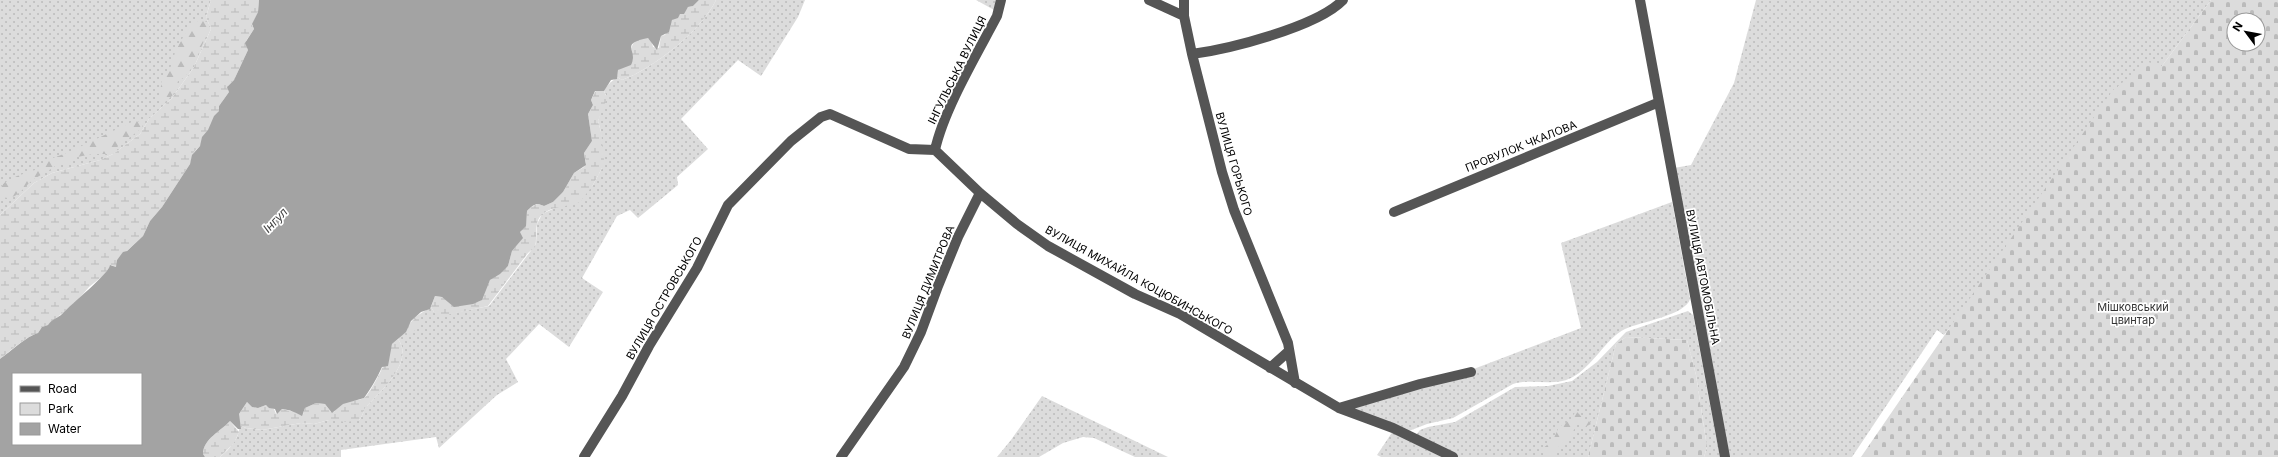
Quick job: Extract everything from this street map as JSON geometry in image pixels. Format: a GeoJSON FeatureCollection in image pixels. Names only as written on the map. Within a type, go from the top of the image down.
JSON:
{"type":"FeatureCollection","features":[{"type":"Feature","properties":{"kind":"street","name":"ІНГУЛЬСЬКА ВУЛИЦЯ"},"geometry":{"type":"LineString","coordinates":[[935,150],[937,139],[950,109],[997,16],[1001,0]]}},
{"type":"Feature","properties":{"kind":"street"},"geometry":{"type":"LineString","coordinates":[[1150,0],[1184,16]]}},
{"type":"Feature","properties":{"kind":"street","name":"ВУЛИЦЯ ГОРЬКОГО"},"geometry":{"type":"LineString","coordinates":[[1184,0],[1184,16],[1192,54],[1222,172],[1234,210],[1254,257],[1289,351],[1295,383]]}},
{"type":"Feature","properties":{"kind":"street"},"geometry":{"type":"LineString","coordinates":[[1192,54],[1223,50],[1279,32],[1332,10],[1343,0]]}},
{"type":"Feature","properties":{"kind":"street","name":"ВУЛИЦЯ АВТОМОБІЛЬНА"},"geometry":{"type":"LineString","coordinates":[[1640,0],[1657,103],[1725,457]]}},
{"type":"Feature","properties":{"kind":"street","name":"ПРОВУЛОК ЧКАЛОВА"},"geometry":{"type":"LineString","coordinates":[[1394,212],[1657,103]]}},
{"type":"Feature","properties":{"kind":"street","name":"ВУЛИЦЯ ОСТРОВСЬКОГО"},"geometry":{"type":"LineString","coordinates":[[584,457],[622,396],[697,268],[728,205],[791,141],[821,117],[830,114],[909,149],[935,150]]}},
{"type":"Feature","properties":{"kind":"street","name":"ВУЛИЦЯ МИХАЙЛА КОЦЮБИНСЬКОГО"},"geometry":{"type":"LineString","coordinates":[[935,150],[980,193],[1017,224],[1048,246],[1135,294],[1180,314],[1339,408],[1393,428],[1453,457]]}},
{"type":"Feature","properties":{"kind":"street","name":"ВУЛИЦЯ ДИМИТРОВА"},"geometry":{"type":"LineString","coordinates":[[841,457],[907,361],[922,332],[938,286],[958,237],[980,193]]}},
{"type":"Feature","properties":{"kind":"street"},"geometry":{"type":"LineString","coordinates":[[1270,368],[1289,351]]}},
{"type":"Feature","properties":{"kind":"street"},"geometry":{"type":"LineString","coordinates":[[1339,408],[1420,384],[1471,372]]}},
{"type":"Feature","properties":{"kind":"green space"},"geometry":{"type":"Polygon","coordinates":[[[0,0],[211,0],[206,17],[211,29],[194,67],[172,98],[149,119],[140,134],[113,154],[100,160],[52,173],[34,183],[0,215],[0,0]]]}},
{"type":"Feature","properties":{"kind":"green space"},"geometry":{"type":"Polygon","coordinates":[[[211,0],[259,0],[258,12],[252,25],[254,29],[246,41],[248,50],[234,80],[228,86],[229,92],[219,106],[219,111],[200,146],[194,152],[190,164],[162,207],[150,221],[143,236],[117,260],[118,265],[116,267],[111,265],[104,275],[89,287],[78,300],[48,325],[42,327],[38,333],[24,340],[0,359],[0,215],[34,183],[52,173],[100,160],[113,154],[140,134],[149,119],[172,98],[194,67],[211,29],[206,17],[211,0]]]}},
{"type":"Feature","properties":{"kind":"green space"},"geometry":{"type":"Polygon","coordinates":[[[699,0],[716,0],[700,24],[688,36],[662,58],[648,67],[622,80],[617,77],[618,70],[633,60],[631,50],[634,42],[641,38],[651,39],[653,47],[659,48],[661,36],[665,35],[672,20],[680,14],[683,14],[688,7],[693,6],[699,0]]]}},
{"type":"Feature","properties":{"kind":"green space"},"geometry":{"type":"Polygon","coordinates":[[[716,0],[805,0],[798,17],[761,76],[738,60],[681,119],[708,149],[677,177],[678,185],[638,218],[630,210],[617,216],[582,278],[603,292],[569,347],[539,324],[506,359],[518,382],[497,395],[439,448],[436,437],[341,450],[341,457],[220,457],[228,450],[237,437],[239,425],[246,428],[262,430],[301,423],[314,424],[329,420],[359,420],[366,407],[387,385],[399,367],[402,357],[402,348],[398,339],[415,317],[431,307],[434,312],[448,314],[489,306],[536,244],[537,224],[542,214],[559,206],[571,204],[593,185],[602,168],[601,132],[598,121],[606,95],[604,91],[607,86],[617,77],[622,80],[634,75],[662,58],[700,24],[716,0]]]}},
{"type":"Feature","properties":{"kind":"green space"},"geometry":{"type":"Polygon","coordinates":[[[976,0],[999,0],[996,11],[976,0]]]}},
{"type":"Feature","properties":{"kind":"green space"},"geometry":{"type":"Polygon","coordinates":[[[1756,0],[2211,0],[2162,66],[1944,335],[1937,330],[1852,457],[1728,457],[1674,168],[1691,165],[1734,83],[1756,0]]]}},
{"type":"Feature","properties":{"kind":"green space","name":"Мішковський цвинтар"},"geometry":{"type":"Polygon","coordinates":[[[2211,0],[2278,0],[2278,457],[1861,457],[2112,91],[2148,62],[2162,66],[2211,0]]]}},
{"type":"Feature","properties":{"kind":"green space"},"geometry":{"type":"Polygon","coordinates":[[[199,20],[207,22],[207,34],[193,66],[185,77],[178,81],[173,95],[165,102],[161,99],[160,94],[162,77],[172,65],[175,52],[188,28],[199,20]]]}},
{"type":"Feature","properties":{"kind":"green space"},"geometry":{"type":"Polygon","coordinates":[[[596,90],[604,91],[607,98],[598,121],[601,132],[604,160],[602,168],[593,185],[580,202],[549,210],[539,218],[536,227],[535,247],[528,253],[488,306],[442,316],[434,312],[431,307],[435,296],[442,297],[457,306],[480,301],[490,280],[508,266],[512,251],[521,240],[520,232],[526,222],[527,211],[535,205],[544,206],[553,202],[563,192],[574,173],[584,167],[586,163],[584,153],[592,141],[588,114],[593,105],[591,100],[596,90]]]}},
{"type":"Feature","properties":{"kind":"green space"},"geometry":{"type":"Polygon","coordinates":[[[136,120],[143,124],[142,128],[108,154],[93,154],[77,157],[66,164],[58,164],[34,179],[14,196],[10,198],[0,195],[0,188],[4,183],[17,176],[35,170],[53,158],[69,152],[136,120]]]}},
{"type":"Feature","properties":{"kind":"green space"},"geometry":{"type":"Polygon","coordinates":[[[1672,202],[1690,299],[1687,305],[1672,314],[1625,329],[1611,339],[1586,367],[1571,378],[1557,382],[1520,382],[1513,384],[1453,418],[1427,424],[1409,431],[1350,407],[1471,370],[1581,328],[1561,243],[1672,202]]]}},
{"type":"Feature","properties":{"kind":"green space"},"geometry":{"type":"Polygon","coordinates":[[[1688,311],[1693,315],[1720,457],[1704,457],[1707,447],[1696,375],[1687,340],[1626,337],[1616,344],[1588,457],[1458,457],[1416,435],[1420,430],[1428,427],[1455,422],[1515,387],[1548,386],[1572,381],[1597,362],[1626,332],[1688,311]]]}},
{"type":"Feature","properties":{"kind":"green space"},"geometry":{"type":"Polygon","coordinates":[[[418,316],[421,319],[419,326],[416,330],[409,333],[408,326],[418,316]]]}},
{"type":"Feature","properties":{"kind":"green space"},"geometry":{"type":"Polygon","coordinates":[[[1626,337],[1687,340],[1696,375],[1707,447],[1704,457],[1588,457],[1616,344],[1626,337]]]}},
{"type":"Feature","properties":{"kind":"green space"},"geometry":{"type":"Polygon","coordinates":[[[398,339],[402,348],[402,357],[399,367],[387,385],[366,407],[359,420],[347,422],[329,420],[314,424],[301,423],[262,430],[246,428],[239,425],[239,414],[247,402],[252,407],[258,408],[266,405],[274,409],[276,414],[282,409],[303,414],[305,408],[316,403],[325,404],[331,412],[334,412],[345,403],[364,398],[380,373],[392,344],[398,339]]]}},
{"type":"Feature","properties":{"kind":"green space"},"geometry":{"type":"Polygon","coordinates":[[[1042,396],[1168,457],[1135,457],[1094,438],[1083,437],[1063,443],[1039,457],[997,457],[1042,396]]]}},
{"type":"Feature","properties":{"kind":"green space"},"geometry":{"type":"Polygon","coordinates":[[[1576,411],[1584,419],[1590,421],[1591,424],[1585,427],[1577,424],[1569,439],[1561,444],[1551,456],[1544,455],[1541,450],[1553,440],[1559,427],[1570,420],[1576,411]]]}},
{"type":"Feature","properties":{"kind":"green space"},"geometry":{"type":"Polygon","coordinates":[[[230,421],[239,432],[234,443],[220,457],[205,457],[203,454],[206,444],[230,421]]]}},
{"type":"Feature","properties":{"kind":"green space"},"geometry":{"type":"Polygon","coordinates":[[[1393,431],[1447,457],[1381,457],[1377,455],[1393,431]]]}},
{"type":"Feature","properties":{"kind":"water","name":"Інгул"},"geometry":{"type":"Polygon","coordinates":[[[259,0],[699,0],[693,6],[688,7],[684,14],[680,14],[678,18],[672,20],[669,32],[661,36],[657,50],[648,38],[634,43],[631,48],[633,60],[631,65],[618,70],[617,79],[611,80],[604,91],[595,91],[591,100],[593,105],[588,114],[592,141],[584,153],[586,165],[574,173],[563,192],[553,202],[544,206],[539,204],[535,205],[527,211],[526,226],[520,232],[523,238],[512,251],[508,266],[500,274],[490,280],[482,300],[473,304],[454,307],[442,297],[435,296],[430,309],[421,312],[411,321],[406,332],[392,344],[388,366],[382,367],[364,398],[343,404],[332,413],[325,404],[316,403],[305,408],[302,416],[282,409],[277,414],[275,409],[269,408],[266,405],[258,408],[252,407],[247,402],[239,414],[241,429],[238,429],[230,421],[206,444],[203,454],[205,457],[0,457],[0,359],[24,341],[38,333],[42,327],[48,325],[60,315],[97,282],[110,265],[116,267],[117,260],[123,252],[127,251],[143,236],[150,221],[162,207],[190,164],[192,155],[200,146],[202,137],[208,130],[214,116],[219,111],[219,106],[229,92],[227,87],[234,80],[248,50],[245,43],[254,29],[252,24],[258,12],[259,0]]]}}]}
